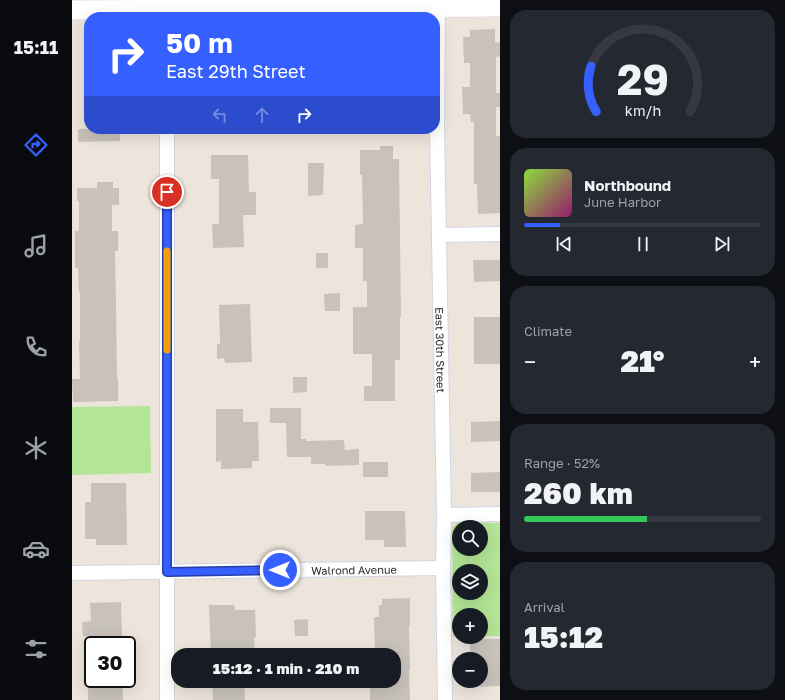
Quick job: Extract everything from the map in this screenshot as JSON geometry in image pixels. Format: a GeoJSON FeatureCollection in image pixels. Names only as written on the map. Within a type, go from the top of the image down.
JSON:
{"type":"FeatureCollection","features":[{"type":"Feature","properties":{"kind":"street"},"geometry":{"type":"LineString","coordinates":[[196,12],[438,4],[500,7]]}},
{"type":"Feature","properties":{"kind":"street"},"geometry":{"type":"LineString","coordinates":[[72,10],[135,12]]}},
{"type":"Feature","properties":{"kind":"street"},"geometry":{"type":"LineString","coordinates":[[166,134],[167,700]]}},
{"type":"Feature","properties":{"kind":"street","name":"East 30th Street"},"geometry":{"type":"LineString","coordinates":[[438,134],[444,515],[443,568],[445,700]]}},
{"type":"Feature","properties":{"kind":"street"},"geometry":{"type":"LineString","coordinates":[[439,235],[500,234]]}},
{"type":"Feature","properties":{"kind":"street"},"geometry":{"type":"LineString","coordinates":[[444,515],[500,514]]}},
{"type":"Feature","properties":{"kind":"street","name":"Walrond Avenue"},"geometry":{"type":"LineString","coordinates":[[72,573],[443,568]]}},
{"type":"Feature","properties":{"kind":"green space"},"geometry":{"type":"Polygon","coordinates":[[[150,406],[151,473],[72,475],[72,407],[150,406]]]}},
{"type":"Feature","properties":{"kind":"green space"},"geometry":{"type":"Polygon","coordinates":[[[488,523],[500,523],[500,636],[488,636],[488,608],[453,608],[453,600],[488,600],[488,564],[452,564],[452,556],[488,556],[488,523]]]}},
{"type":"Feature","properties":{"kind":"building"},"geometry":{"type":"Polygon","coordinates":[[[495,29],[495,43],[500,42],[500,56],[496,57],[496,93],[500,93],[500,107],[496,107],[496,136],[500,136],[500,213],[478,214],[477,184],[474,184],[474,122],[471,122],[470,114],[463,114],[462,87],[470,87],[470,63],[464,63],[463,37],[470,37],[470,30],[495,29]]]}},
{"type":"Feature","properties":{"kind":"building"},"geometry":{"type":"Polygon","coordinates":[[[78,129],[84,129],[84,134],[120,134],[120,141],[78,142],[78,129]]]}},
{"type":"Feature","properties":{"kind":"building"},"geometry":{"type":"Polygon","coordinates":[[[380,146],[393,146],[393,159],[399,159],[401,317],[400,360],[395,360],[395,401],[364,401],[364,386],[372,386],[372,354],[353,354],[353,307],[367,307],[367,281],[363,281],[363,248],[355,248],[355,225],[363,224],[360,150],[380,150],[380,146]]]}},
{"type":"Feature","properties":{"kind":"building"},"geometry":{"type":"Polygon","coordinates":[[[211,155],[248,155],[249,192],[256,192],[256,215],[243,215],[244,247],[213,248],[212,224],[219,224],[219,179],[211,179],[211,155]]]}},
{"type":"Feature","properties":{"kind":"building"},"geometry":{"type":"Polygon","coordinates":[[[308,163],[324,163],[323,195],[308,196],[308,163]]]}},
{"type":"Feature","properties":{"kind":"building"},"geometry":{"type":"Polygon","coordinates":[[[97,182],[113,182],[113,188],[119,188],[119,205],[112,205],[112,231],[118,231],[118,251],[115,251],[118,401],[73,402],[72,379],[80,379],[80,293],[78,268],[75,268],[75,231],[79,231],[79,201],[77,201],[77,188],[97,188],[97,182]]]}},
{"type":"Feature","properties":{"kind":"building"},"geometry":{"type":"Polygon","coordinates":[[[316,253],[328,253],[328,268],[316,268],[316,253]]]}},
{"type":"Feature","properties":{"kind":"building"},"geometry":{"type":"Polygon","coordinates":[[[473,260],[500,260],[500,281],[474,282],[473,260]]]}},
{"type":"Feature","properties":{"kind":"building"},"geometry":{"type":"Polygon","coordinates":[[[340,293],[340,311],[325,311],[324,294],[340,293]]]}},
{"type":"Feature","properties":{"kind":"building"},"geometry":{"type":"Polygon","coordinates":[[[250,304],[252,362],[225,363],[224,358],[217,359],[217,344],[220,344],[219,305],[250,304]]]}},
{"type":"Feature","properties":{"kind":"building"},"geometry":{"type":"Polygon","coordinates":[[[474,317],[500,317],[500,364],[474,364],[474,317]]]}},
{"type":"Feature","properties":{"kind":"building"},"geometry":{"type":"Polygon","coordinates":[[[293,377],[307,377],[307,392],[293,393],[293,377]]]}},
{"type":"Feature","properties":{"kind":"building"},"geometry":{"type":"Polygon","coordinates":[[[270,408],[301,408],[301,439],[306,439],[306,441],[344,440],[345,450],[359,449],[359,465],[325,466],[325,464],[311,464],[311,457],[287,457],[286,423],[270,423],[270,408]]]}},
{"type":"Feature","properties":{"kind":"building"},"geometry":{"type":"Polygon","coordinates":[[[216,409],[243,409],[243,422],[258,422],[259,461],[252,461],[252,468],[221,469],[221,461],[216,462],[216,409]]]}},
{"type":"Feature","properties":{"kind":"building"},"geometry":{"type":"Polygon","coordinates":[[[500,421],[500,441],[471,442],[471,422],[500,421]]]}},
{"type":"Feature","properties":{"kind":"building"},"geometry":{"type":"Polygon","coordinates":[[[363,462],[388,462],[388,477],[363,477],[363,462]]]}},
{"type":"Feature","properties":{"kind":"building"},"geometry":{"type":"Polygon","coordinates":[[[500,472],[500,492],[471,492],[471,473],[500,472]]]}},
{"type":"Feature","properties":{"kind":"building"},"geometry":{"type":"Polygon","coordinates":[[[91,483],[126,483],[127,545],[96,545],[96,539],[85,539],[85,502],[91,502],[91,483]]]}},
{"type":"Feature","properties":{"kind":"building"},"geometry":{"type":"Polygon","coordinates":[[[365,511],[405,511],[406,547],[384,547],[384,540],[365,540],[365,511]]]}},
{"type":"Feature","properties":{"kind":"building"},"geometry":{"type":"Polygon","coordinates":[[[410,598],[410,700],[370,700],[370,688],[401,688],[401,648],[375,648],[374,617],[379,617],[379,605],[382,605],[382,599],[410,598]]]}},
{"type":"Feature","properties":{"kind":"building"},"geometry":{"type":"Polygon","coordinates":[[[121,602],[122,636],[83,636],[82,622],[91,621],[90,603],[121,602]]]}},
{"type":"Feature","properties":{"kind":"building"},"geometry":{"type":"Polygon","coordinates":[[[209,605],[234,605],[235,610],[255,610],[256,637],[254,637],[255,648],[211,648],[209,605]]]}},
{"type":"Feature","properties":{"kind":"building"},"geometry":{"type":"Polygon","coordinates":[[[308,619],[308,636],[295,636],[294,620],[308,619]]]}},
{"type":"Feature","properties":{"kind":"building"},"geometry":{"type":"Polygon","coordinates":[[[488,639],[500,639],[500,686],[488,686],[488,652],[470,652],[470,644],[488,644],[488,639]]]}},
{"type":"Feature","properties":{"kind":"building"},"geometry":{"type":"Polygon","coordinates":[[[88,688],[122,688],[123,700],[88,700],[88,688]]]}},
{"type":"Feature","properties":{"kind":"building"},"geometry":{"type":"Polygon","coordinates":[[[212,688],[244,688],[245,700],[213,700],[212,688]]]}},
{"type":"Feature","properties":{"kind":"slow traffic"},"geometry":{"type":"LineString","coordinates":[[167,251],[167,350]]}},
{"type":"Feature","properties":{"kind":"route"},"geometry":{"type":"LineString","coordinates":[[167,192],[167,572],[280,570]]}}]}
